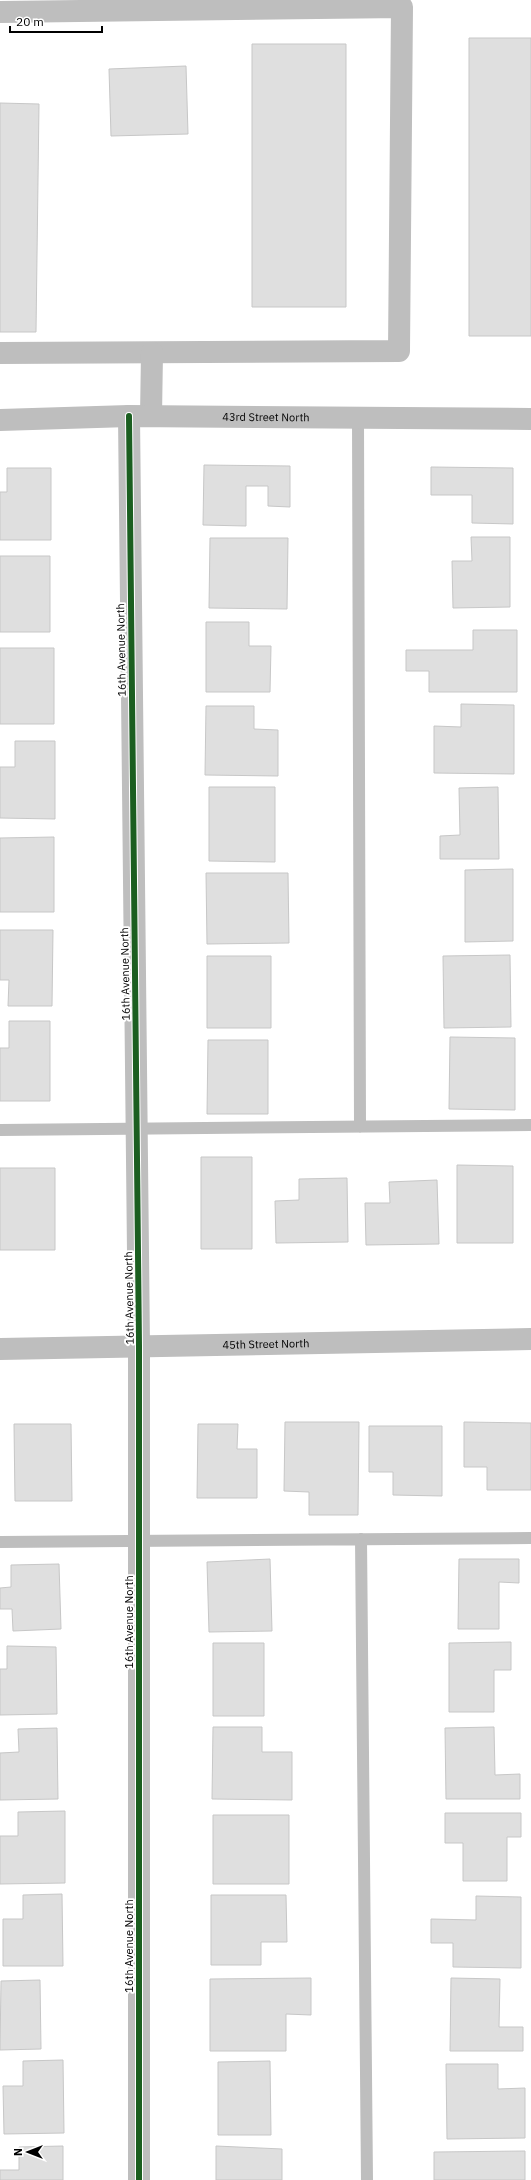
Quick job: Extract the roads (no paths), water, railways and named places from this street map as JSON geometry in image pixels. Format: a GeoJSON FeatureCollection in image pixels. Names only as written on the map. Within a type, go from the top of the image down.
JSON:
{"type":"FeatureCollection","features":[{"type":"Feature","properties":{"kind":"street"},"geometry":{"type":"LineString","coordinates":[[0,12],[402,7],[399,351],[0,353]]}},
{"type":"Feature","properties":{"kind":"street"},"geometry":{"type":"LineString","coordinates":[[151,416],[152,353]]}},
{"type":"Feature","properties":{"kind":"street","name":"43rd Street North"},"geometry":{"type":"LineString","coordinates":[[0,420],[129,416],[531,419]]}},
{"type":"Feature","properties":{"kind":"street","name":"16th Avenue North"},"geometry":{"type":"LineString","coordinates":[[129,416],[139,1346],[139,2180]]}},
{"type":"Feature","properties":{"kind":"street","name":"45th Street North"},"geometry":{"type":"LineString","coordinates":[[0,1348],[531,1339]]}},
{"type":"Feature","properties":{"kind":"lane"},"geometry":{"type":"LineString","coordinates":[[358,418],[360,1127]]}},
{"type":"Feature","properties":{"kind":"lane"},"geometry":{"type":"LineString","coordinates":[[0,1130],[137,1130],[531,1125]]}},
{"type":"Feature","properties":{"kind":"lane"},"geometry":{"type":"LineString","coordinates":[[0,1542],[531,1538]]}},
{"type":"Feature","properties":{"kind":"lane"},"geometry":{"type":"LineString","coordinates":[[361,1539],[367,2180]]}}]}
